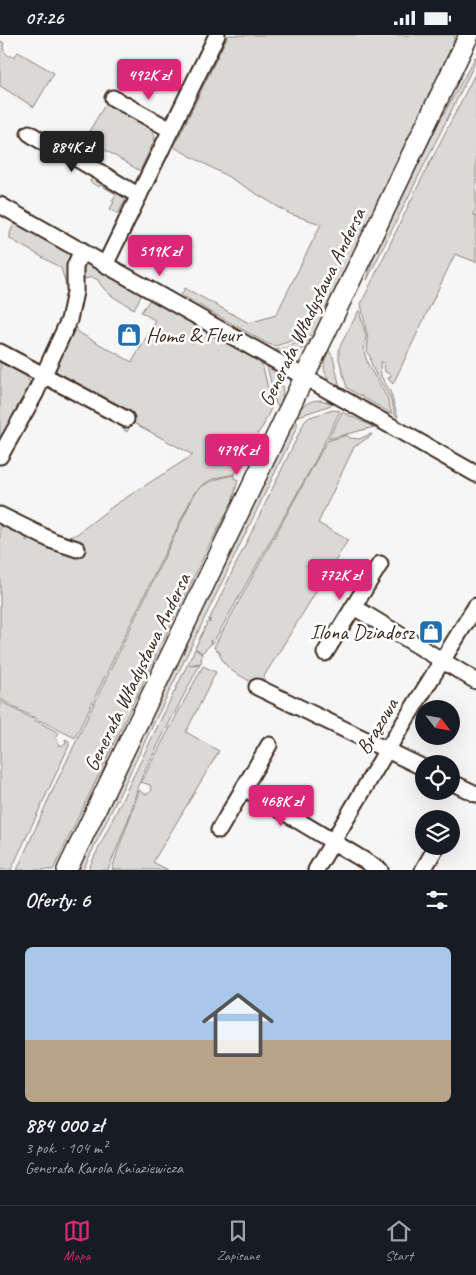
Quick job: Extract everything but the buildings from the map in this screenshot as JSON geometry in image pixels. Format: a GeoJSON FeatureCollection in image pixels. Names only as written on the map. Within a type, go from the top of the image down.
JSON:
{"type":"FeatureCollection","features":[{"type":"Feature","properties":{"kind":"main road","name":"Generała Władysława Andersa"},"geometry":{"type":"LineString","coordinates":[[67,870],[470,35]]}},
{"type":"Feature","properties":{"kind":"street"},"geometry":{"type":"LineString","coordinates":[[106,263],[218,35]]}},
{"type":"Feature","properties":{"kind":"street"},"geometry":{"type":"LineString","coordinates":[[113,98],[171,130]]}},
{"type":"Feature","properties":{"kind":"street"},"geometry":{"type":"LineString","coordinates":[[29,133],[55,150],[66,152],[139,196]]}},
{"type":"Feature","properties":{"kind":"street"},"geometry":{"type":"LineString","coordinates":[[0,205],[106,263],[476,474]]}},
{"type":"Feature","properties":{"kind":"street"},"geometry":{"type":"LineString","coordinates":[[0,455],[35,394],[71,313],[75,292],[76,265],[82,250]]}},
{"type":"Feature","properties":{"kind":"street"},"geometry":{"type":"LineString","coordinates":[[0,352],[126,419]]}},
{"type":"Feature","properties":{"kind":"street"},"geometry":{"type":"LineString","coordinates":[[0,515],[53,541],[76,549]]}},
{"type":"Feature","properties":{"kind":"street"},"geometry":{"type":"LineString","coordinates":[[325,653],[380,564]]}},
{"type":"Feature","properties":{"kind":"street","name":"Brązowa"},"geometry":{"type":"LineString","coordinates":[[316,870],[476,606]]}},
{"type":"Feature","properties":{"kind":"street"},"geometry":{"type":"LineString","coordinates":[[354,607],[476,681]]}},
{"type":"Feature","properties":{"kind":"street"},"geometry":{"type":"LineString","coordinates":[[257,687],[415,764]]}},
{"type":"Feature","properties":{"kind":"street"},"geometry":{"type":"LineString","coordinates":[[219,831],[270,745]]}},
{"type":"Feature","properties":{"kind":"street"},"geometry":{"type":"LineString","coordinates":[[460,786],[476,794]]}},
{"type":"Feature","properties":{"kind":"street"},"geometry":{"type":"LineString","coordinates":[[244,788],[380,870]]}},
{"type":"Feature","properties":{"kind":"street"},"geometry":{"type":"LineString","coordinates":[[423,870],[432,855]]}},
{"type":"Feature","properties":{"kind":"shaded area"},"geometry":{"type":"Polygon","coordinates":[[[228,35],[455,35],[452,47],[313,336],[308,335],[276,346],[268,344],[181,295],[185,288],[249,323],[276,315],[321,224],[290,214],[174,147],[228,35]]]}},
{"type":"Feature","properties":{"kind":"shaded area"},"geometry":{"type":"Polygon","coordinates":[[[0,41],[4,43],[4,50],[9,56],[15,56],[18,52],[54,73],[34,107],[0,86],[0,41]]]}},
{"type":"Feature","properties":{"kind":"shaded area"},"geometry":{"type":"Polygon","coordinates":[[[476,56],[476,61],[367,280],[373,257],[439,122],[476,56]]]}},
{"type":"Feature","properties":{"kind":"shaded area"},"geometry":{"type":"Polygon","coordinates":[[[476,72],[476,209],[473,214],[476,216],[476,262],[455,254],[393,384],[388,378],[391,377],[390,374],[385,372],[384,363],[380,362],[381,376],[390,391],[398,417],[395,415],[390,398],[374,372],[370,356],[367,353],[368,340],[361,304],[476,72]]]}},
{"type":"Feature","properties":{"kind":"shaded area"},"geometry":{"type":"Polygon","coordinates":[[[106,103],[152,127],[155,139],[140,171],[85,138],[106,103]]]}},
{"type":"Feature","properties":{"kind":"shaded area"},"geometry":{"type":"Polygon","coordinates":[[[93,174],[128,195],[118,214],[110,209],[116,194],[90,182],[93,174]]]}},
{"type":"Feature","properties":{"kind":"shaded area"},"geometry":{"type":"Polygon","coordinates":[[[18,223],[71,253],[73,256],[68,291],[61,268],[10,239],[10,233],[14,224],[18,223]]]}},
{"type":"Feature","properties":{"kind":"shaded area"},"geometry":{"type":"Polygon","coordinates":[[[85,260],[138,291],[141,296],[134,309],[109,294],[98,280],[92,277],[86,279],[82,277],[82,264],[85,260]]]}},
{"type":"Feature","properties":{"kind":"shaded area"},"geometry":{"type":"Polygon","coordinates":[[[153,300],[260,362],[263,367],[272,406],[263,426],[248,447],[235,474],[206,482],[193,495],[75,738],[13,707],[0,698],[0,517],[28,530],[26,541],[30,541],[32,532],[66,539],[77,534],[113,506],[193,455],[132,422],[127,432],[124,430],[125,417],[119,406],[65,380],[56,371],[57,363],[74,326],[77,328],[76,331],[132,362],[156,321],[141,312],[149,301],[153,300]]]}},
{"type":"Feature","properties":{"kind":"shaded area"},"geometry":{"type":"Polygon","coordinates":[[[359,310],[366,336],[364,352],[369,367],[387,397],[392,414],[347,388],[339,359],[339,348],[359,310]]]}},
{"type":"Feature","properties":{"kind":"shaded area"},"geometry":{"type":"Polygon","coordinates":[[[307,340],[311,341],[294,354],[284,355],[273,351],[307,340]]]}},
{"type":"Feature","properties":{"kind":"shaded area"},"geometry":{"type":"Polygon","coordinates":[[[328,349],[333,357],[340,388],[330,380],[325,372],[324,367],[328,349]]]}},
{"type":"Feature","properties":{"kind":"shaded area"},"geometry":{"type":"Polygon","coordinates":[[[0,360],[17,368],[25,375],[30,385],[30,391],[0,444],[0,360]]]}},
{"type":"Feature","properties":{"kind":"shaded area"},"geometry":{"type":"Polygon","coordinates":[[[267,366],[282,384],[283,395],[279,407],[276,404],[267,366]]]}},
{"type":"Feature","properties":{"kind":"shaded area"},"geometry":{"type":"Polygon","coordinates":[[[321,400],[334,404],[299,416],[296,415],[300,408],[306,404],[321,400]]]}},
{"type":"Feature","properties":{"kind":"shaded area"},"geometry":{"type":"Polygon","coordinates":[[[333,410],[340,411],[313,465],[211,644],[202,653],[195,648],[209,619],[210,623],[210,618],[305,421],[310,417],[333,410]]]}},
{"type":"Feature","properties":{"kind":"shaded area"},"geometry":{"type":"Polygon","coordinates":[[[342,412],[374,427],[328,439],[342,412]]]}},
{"type":"Feature","properties":{"kind":"shaded area"},"geometry":{"type":"Polygon","coordinates":[[[294,420],[297,422],[297,427],[83,870],[76,870],[294,420]]]}},
{"type":"Feature","properties":{"kind":"shaded area"},"geometry":{"type":"Polygon","coordinates":[[[371,434],[354,447],[318,523],[348,540],[258,686],[232,671],[224,663],[219,653],[221,653],[214,648],[215,645],[327,441],[347,435],[350,438],[359,439],[371,434]]]}},
{"type":"Feature","properties":{"kind":"shaded area"},"geometry":{"type":"Polygon","coordinates":[[[234,475],[234,478],[238,480],[232,502],[53,870],[17,870],[49,798],[195,493],[208,483],[234,475]]]}},
{"type":"Feature","properties":{"kind":"shaded area"},"geometry":{"type":"Polygon","coordinates":[[[195,649],[202,654],[201,663],[189,665],[200,664],[138,786],[130,815],[108,870],[88,870],[195,649]]]}},
{"type":"Feature","properties":{"kind":"shaded area"},"geometry":{"type":"Polygon","coordinates":[[[203,666],[216,672],[186,732],[219,751],[153,862],[168,870],[112,870],[139,790],[144,794],[148,794],[152,790],[150,785],[141,782],[203,666]]]}},
{"type":"Feature","properties":{"kind":"shaded area"},"geometry":{"type":"Polygon","coordinates":[[[0,700],[59,733],[56,737],[59,746],[66,744],[65,739],[69,741],[69,746],[11,870],[0,870],[0,700]]]}},
{"type":"Feature","properties":{"kind":"place","name":"Home & Fleur"},"geometry":{"type":"Point","coordinates":[129,335]}},
{"type":"Feature","properties":{"kind":"place","name":"Ilona Dziadosz"},"geometry":{"type":"Point","coordinates":[431,632]}}]}
